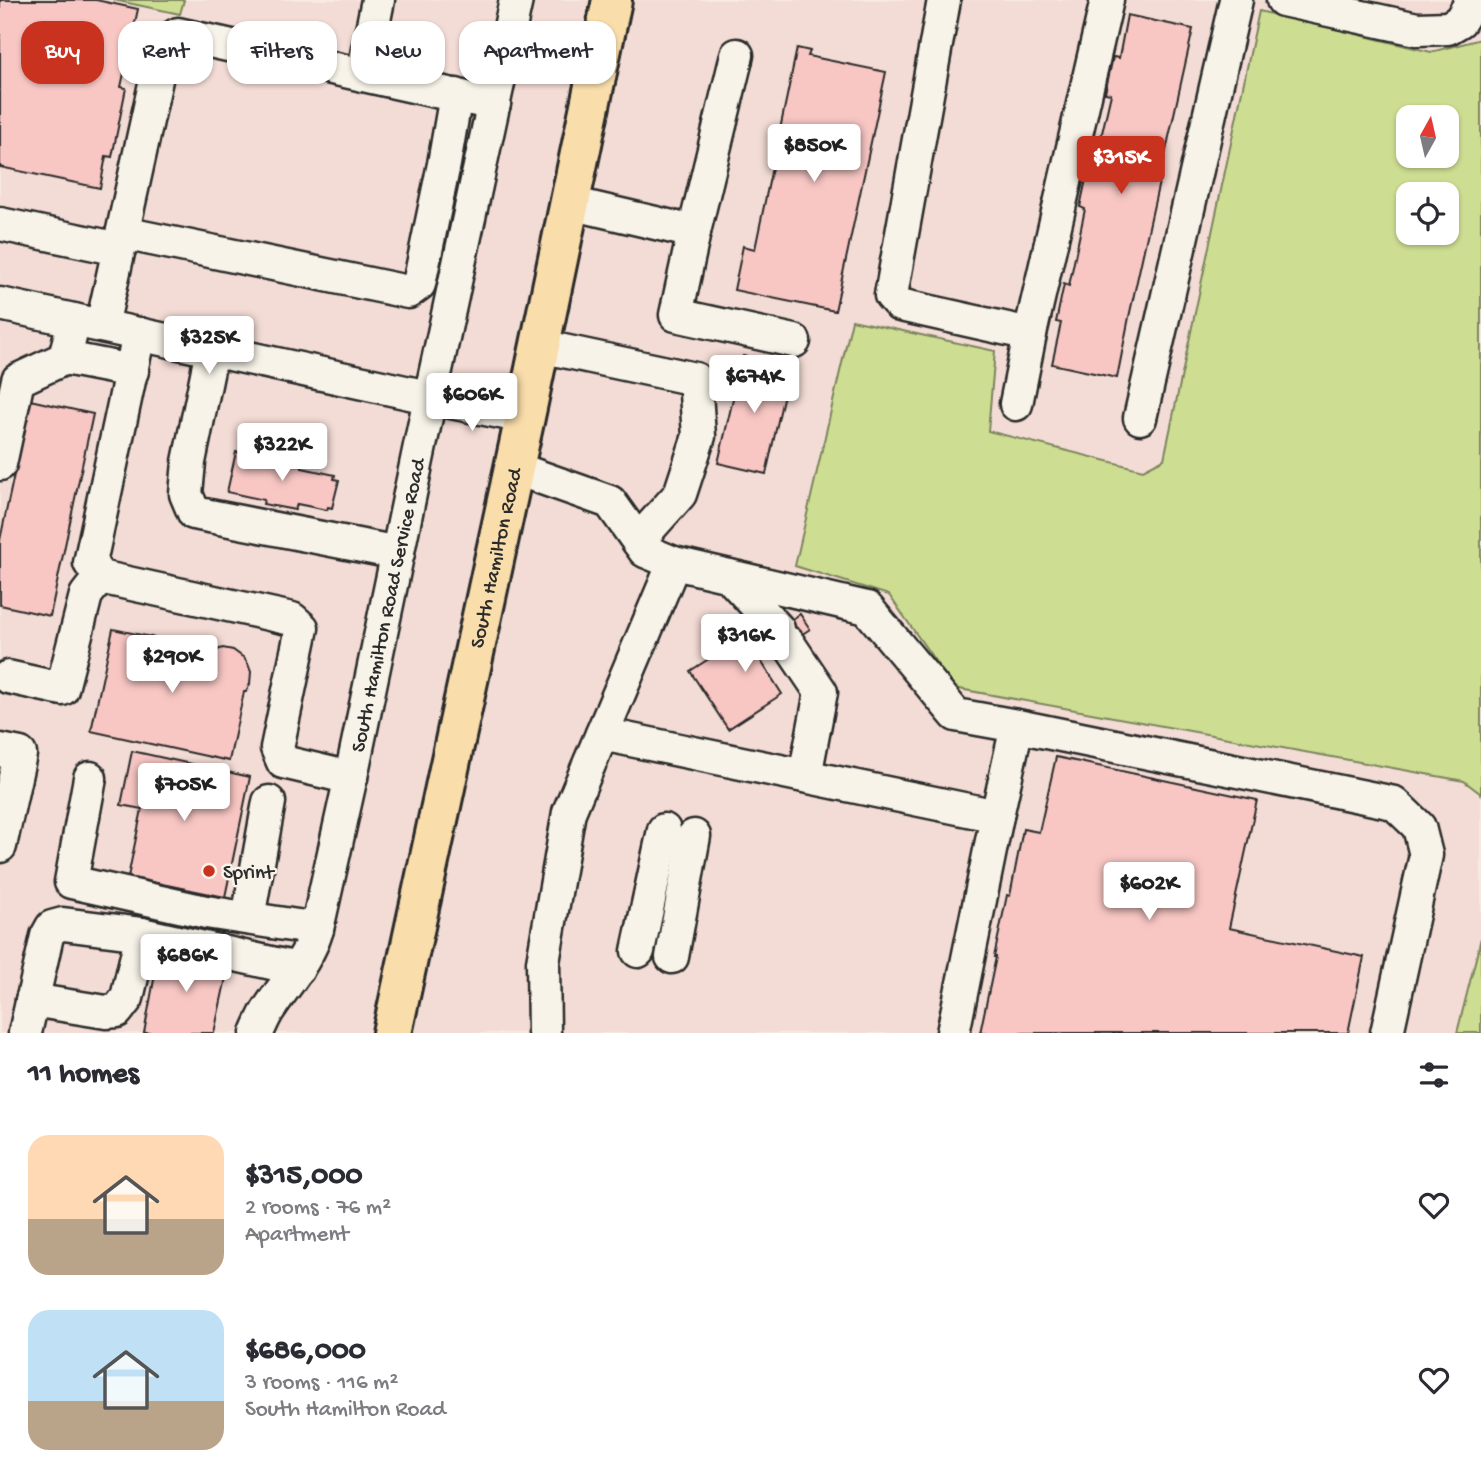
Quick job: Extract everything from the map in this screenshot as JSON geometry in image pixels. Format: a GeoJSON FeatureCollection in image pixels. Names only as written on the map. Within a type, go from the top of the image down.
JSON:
{"type":"FeatureCollection","features":[{"type":"Feature","properties":{"kind":"main road","name":"South Hamilton Road"},"geometry":{"type":"LineString","coordinates":[[392,1033],[612,0]]}},
{"type":"Feature","properties":{"kind":"street"},"geometry":{"type":"LineString","coordinates":[[374,21],[378,0]]}},
{"type":"Feature","properties":{"kind":"street","name":"South Hamilton Road Service Road"},"geometry":{"type":"LineString","coordinates":[[257,1033],[266,1014],[298,970],[315,938],[516,0]]}},
{"type":"Feature","properties":{"kind":"street"},"geometry":{"type":"LineString","coordinates":[[944,0],[891,295],[900,305],[1030,334]]}},
{"type":"Feature","properties":{"kind":"street"},"geometry":{"type":"LineString","coordinates":[[1016,404],[1107,0]]}},
{"type":"Feature","properties":{"kind":"street"},"geometry":{"type":"LineString","coordinates":[[1140,418],[1236,0]]}},
{"type":"Feature","properties":{"kind":"street"},"geometry":{"type":"LineString","coordinates":[[1283,0],[1417,29],[1481,29]]}},
{"type":"Feature","properties":{"kind":"street"},"geometry":{"type":"LineString","coordinates":[[1448,28],[1460,21],[1470,0]]}},
{"type":"Feature","properties":{"kind":"street"},"geometry":{"type":"LineString","coordinates":[[0,464],[18,380],[65,358],[88,323],[121,241],[164,43],[178,34],[351,72]]}},
{"type":"Feature","properties":{"kind":"street"},"geometry":{"type":"LineString","coordinates":[[737,55],[676,315],[794,341]]}},
{"type":"Feature","properties":{"kind":"street"},"geometry":{"type":"LineString","coordinates":[[405,84],[494,104]]}},
{"type":"Feature","properties":{"kind":"street"},"geometry":{"type":"LineString","coordinates":[[0,224],[121,241],[408,292],[418,284],[456,95]]}},
{"type":"Feature","properties":{"kind":"street"},"geometry":{"type":"LineString","coordinates":[[570,203],[694,232]]}},
{"type":"Feature","properties":{"kind":"street"},"geometry":{"type":"LineString","coordinates":[[0,304],[525,417]]}},
{"type":"Feature","properties":{"kind":"street"},"geometry":{"type":"LineString","coordinates":[[139,334],[90,563],[100,578],[292,619],[302,628],[277,748],[283,762],[351,778]]}},
{"type":"Feature","properties":{"kind":"street"},"geometry":{"type":"LineString","coordinates":[[540,346],[695,379],[699,436],[680,494],[638,541]]}},
{"type":"Feature","properties":{"kind":"street"},"geometry":{"type":"LineString","coordinates":[[212,350],[189,462],[186,494],[194,513],[398,553]]}},
{"type":"Feature","properties":{"kind":"street"},"geometry":{"type":"LineString","coordinates":[[65,358],[132,371]]}},
{"type":"Feature","properties":{"kind":"street"},"geometry":{"type":"LineString","coordinates":[[514,468],[610,502],[645,551],[674,563],[867,608],[956,715],[1394,803],[1419,827],[1426,855],[1387,1033]]}},
{"type":"Feature","properties":{"kind":"street"},"geometry":{"type":"LineString","coordinates":[[544,1033],[544,962],[569,812],[674,563]]}},
{"type":"Feature","properties":{"kind":"street"},"geometry":{"type":"LineString","coordinates":[[729,576],[783,636],[821,692],[805,776]]}},
{"type":"Feature","properties":{"kind":"street"},"geometry":{"type":"LineString","coordinates":[[8,677],[62,689],[86,595],[100,578]]}},
{"type":"Feature","properties":{"kind":"street"},"geometry":{"type":"LineString","coordinates":[[953,1033],[1017,726]]}},
{"type":"Feature","properties":{"kind":"street"},"geometry":{"type":"LineString","coordinates":[[602,734],[997,816]]}},
{"type":"Feature","properties":{"kind":"street"},"geometry":{"type":"LineString","coordinates":[[0,750],[20,754],[0,846]]}},
{"type":"Feature","properties":{"kind":"street"},"geometry":{"type":"LineString","coordinates":[[90,778],[71,882],[205,912],[317,929]]}},
{"type":"Feature","properties":{"kind":"street"},"geometry":{"type":"LineString","coordinates":[[248,918],[270,802]]}},
{"type":"Feature","properties":{"kind":"street"},"geometry":{"type":"LineString","coordinates":[[638,951],[679,833],[672,957]]}},
{"type":"Feature","properties":{"kind":"street"},"geometry":{"type":"LineString","coordinates":[[24,1033],[47,936],[51,927],[62,924],[142,934],[298,970]]}},
{"type":"Feature","properties":{"kind":"street"},"geometry":{"type":"LineString","coordinates":[[32,1000],[106,1012],[117,1011],[127,998],[142,934]]}},
{"type":"Feature","properties":{"kind":"shaded area"},"geometry":{"type":"Polygon","coordinates":[[[0,0],[114,0],[180,14],[184,0],[1481,0],[1481,39],[1431,52],[1259,11],[1164,460],[1143,470],[988,431],[795,565],[889,595],[954,688],[1465,781],[1481,794],[1481,938],[1457,1033],[0,1033],[0,0]]]}},
{"type":"Feature","properties":{"kind":"green space"},"geometry":{"type":"Polygon","coordinates":[[[114,0],[184,0],[180,14],[114,0]]]}},
{"type":"Feature","properties":{"kind":"green space"},"geometry":{"type":"Polygon","coordinates":[[[1259,11],[1431,52],[1481,39],[1481,794],[1464,781],[954,688],[889,595],[795,566],[852,320],[995,351],[988,431],[1143,470],[1164,459],[1259,11]]]}},
{"type":"Feature","properties":{"kind":"green space"},"geometry":{"type":"Polygon","coordinates":[[[1481,938],[1481,1033],[1457,1033],[1481,938]]]}},
{"type":"Feature","properties":{"kind":"building"},"geometry":{"type":"Polygon","coordinates":[[[0,0],[96,0],[138,9],[135,21],[118,21],[118,84],[126,88],[112,157],[106,156],[100,188],[0,167],[0,0]]]}},
{"type":"Feature","properties":{"kind":"building"},"geometry":{"type":"Polygon","coordinates":[[[1127,15],[1193,29],[1117,378],[1052,364],[1061,323],[1056,322],[1064,284],[1069,286],[1085,209],[1080,207],[1088,170],[1093,172],[1111,94],[1105,93],[1113,57],[1119,58],[1127,15]]]}},
{"type":"Feature","properties":{"kind":"building"},"geometry":{"type":"Polygon","coordinates":[[[797,48],[810,51],[808,56],[886,72],[835,311],[734,290],[743,246],[755,249],[797,48]]]}},
{"type":"Feature","properties":{"kind":"building"},"geometry":{"type":"Polygon","coordinates":[[[743,356],[790,367],[766,474],[718,463],[743,356]]]}},
{"type":"Feature","properties":{"kind":"building"},"geometry":{"type":"Polygon","coordinates":[[[30,400],[93,414],[50,616],[0,605],[0,540],[30,400]]]}},
{"type":"Feature","properties":{"kind":"building"},"geometry":{"type":"Polygon","coordinates":[[[236,452],[335,475],[334,479],[339,480],[332,508],[328,507],[327,510],[297,504],[295,510],[263,504],[264,500],[227,492],[236,452]]]}},
{"type":"Feature","properties":{"kind":"building"},"geometry":{"type":"Polygon","coordinates":[[[800,614],[810,629],[761,661],[782,694],[728,729],[690,671],[746,635],[753,645],[800,614]]]}},
{"type":"Feature","properties":{"kind":"building"},"geometry":{"type":"Polygon","coordinates":[[[113,629],[217,651],[223,648],[233,650],[244,658],[251,672],[250,684],[244,692],[229,761],[91,731],[113,629]]]}},
{"type":"Feature","properties":{"kind":"building"},"geometry":{"type":"Polygon","coordinates":[[[132,751],[250,777],[225,897],[128,877],[142,809],[121,805],[132,751]]]}},
{"type":"Feature","properties":{"kind":"building"},"geometry":{"type":"Polygon","coordinates":[[[1056,757],[1257,800],[1229,928],[1364,957],[1348,1033],[980,1033],[1023,829],[1039,832],[1056,757]]]}},
{"type":"Feature","properties":{"kind":"building"},"geometry":{"type":"Polygon","coordinates":[[[160,948],[229,964],[214,1033],[144,1033],[160,948]]]}},
{"type":"Feature","properties":{"kind":"place","name":"Sprint"},"geometry":{"type":"Point","coordinates":[209,871]}}]}
